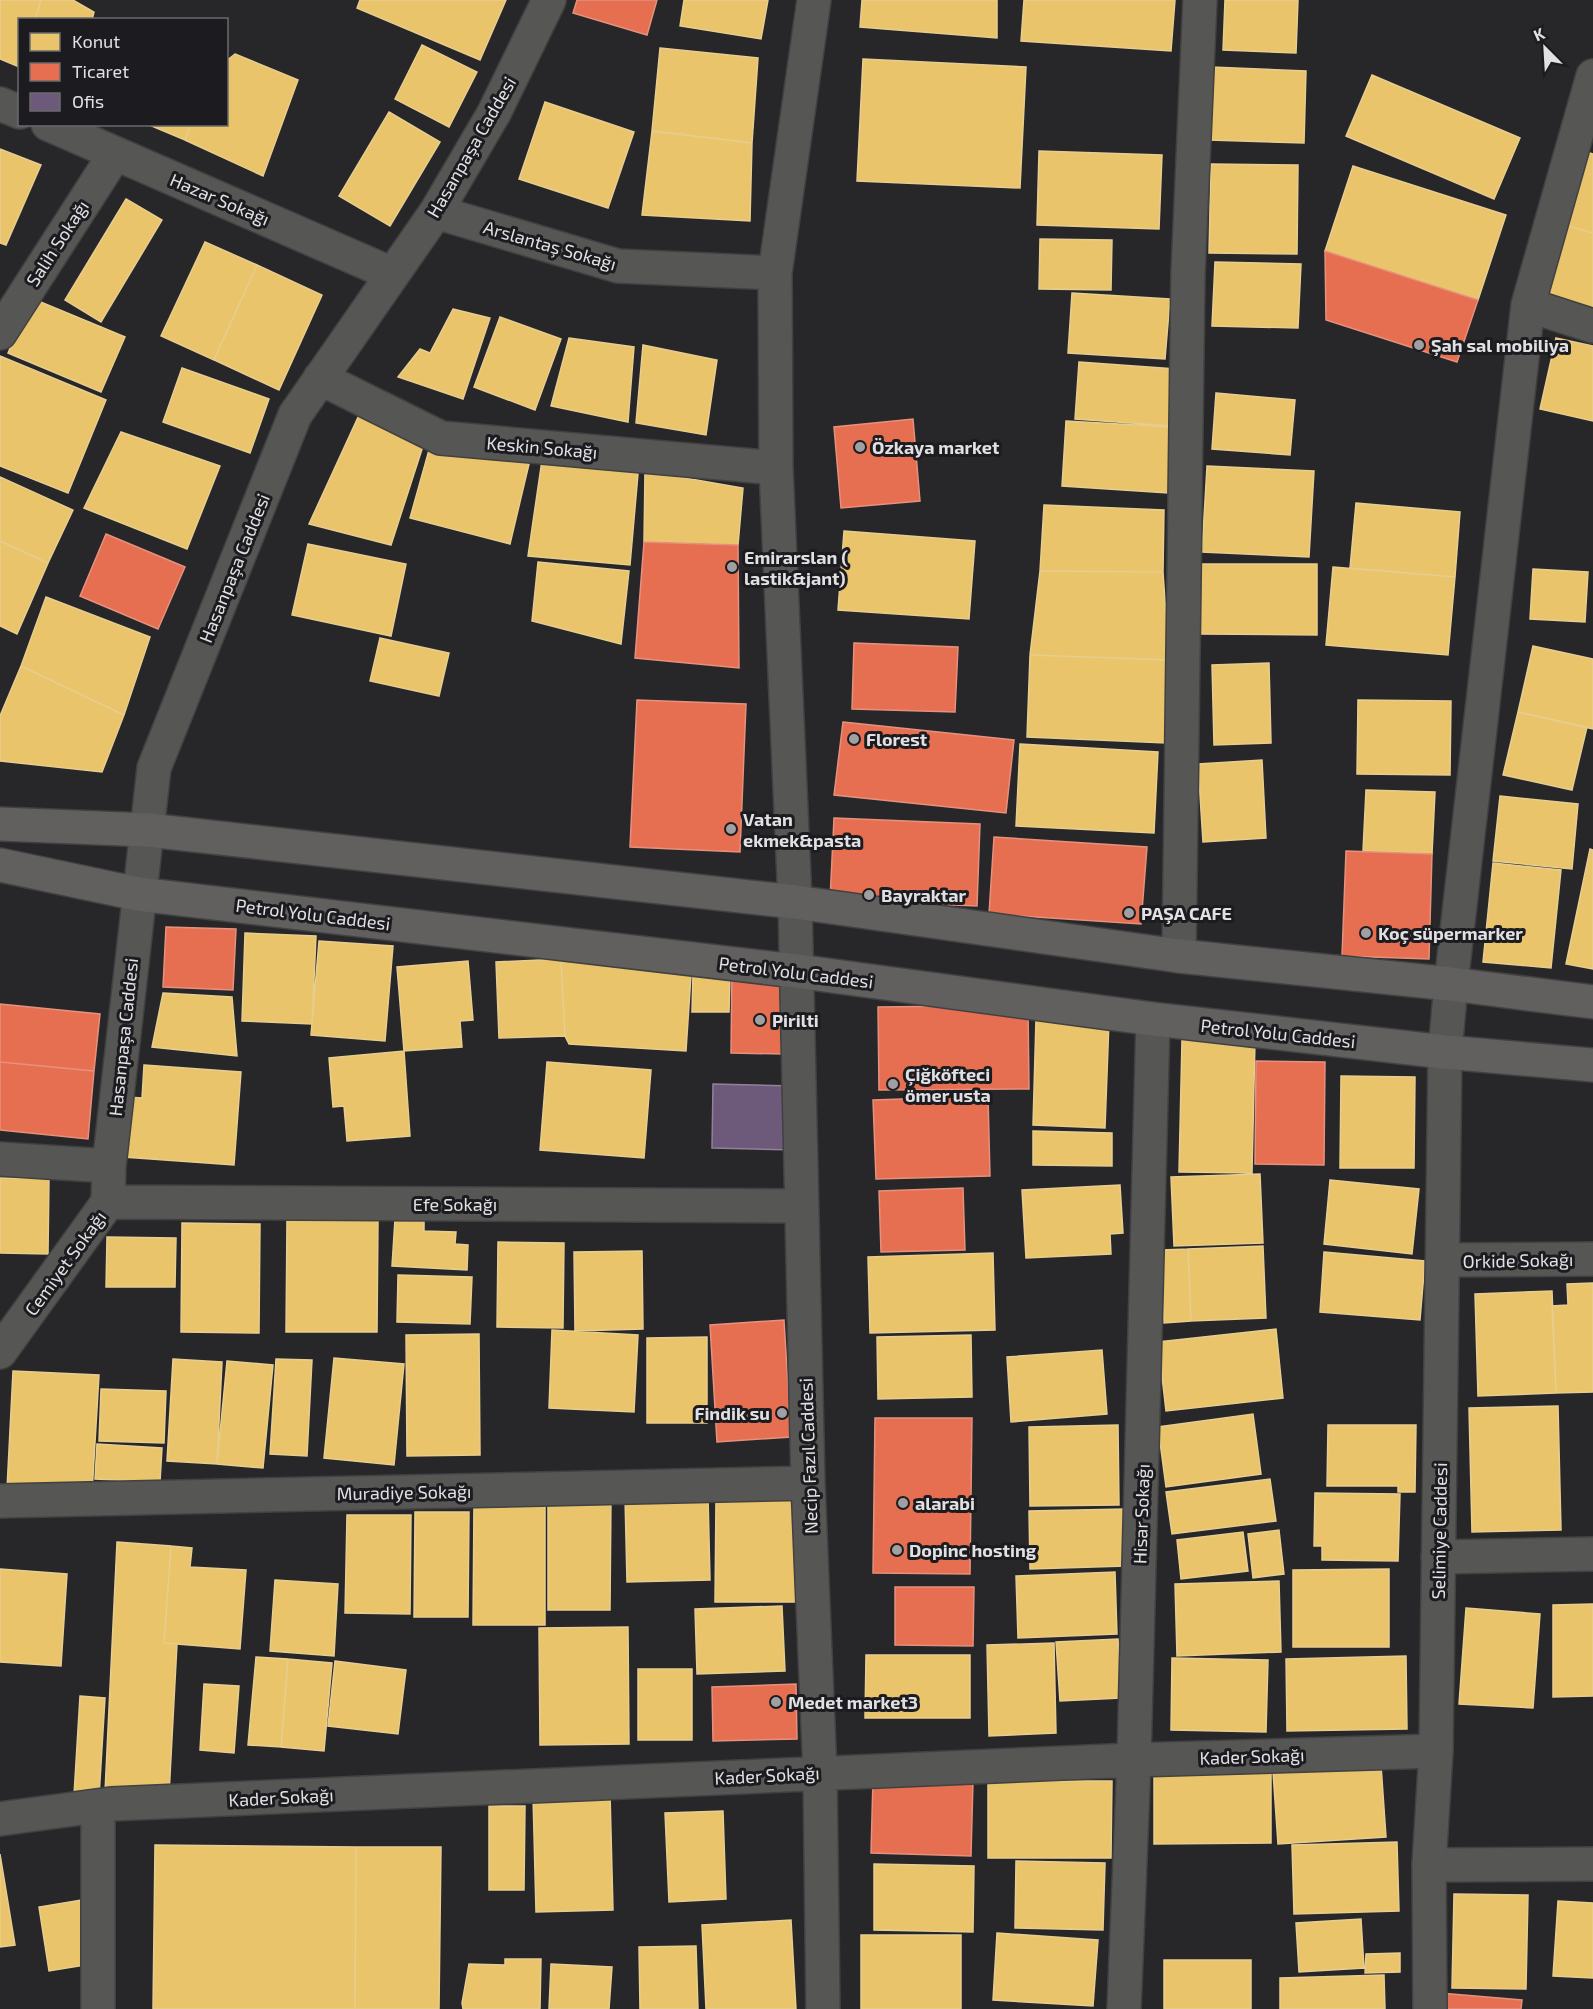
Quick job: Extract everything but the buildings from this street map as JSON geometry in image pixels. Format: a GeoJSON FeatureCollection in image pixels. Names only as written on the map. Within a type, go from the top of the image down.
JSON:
{"type":"FeatureCollection","features":[{"type":"Feature","properties":{"kind":"main road"},"geometry":{"type":"LineString","coordinates":[[0,824],[148,830],[795,902],[1179,956],[1451,984],[1593,1002]]}},
{"type":"Feature","properties":{"kind":"main road","name":"Petrol Yolu Caddesi"},"geometry":{"type":"LineString","coordinates":[[0,865],[138,894],[796,971],[1154,1019],[1445,1052],[1593,1065]]}},
{"type":"Feature","properties":{"kind":"street","name":"Hasanpaşa Caddesi"},"geometry":{"type":"LineString","coordinates":[[108,1202],[109,1166],[154,768],[295,415],[436,212],[494,113],[549,0]]}},
{"type":"Feature","properties":{"kind":"street","name":"Necip Fazıl Caddesi"},"geometry":{"type":"LineString","coordinates":[[814,0],[775,273],[776,468],[795,902],[808,1484],[820,1773],[823,2009]]}},
{"type":"Feature","properties":{"kind":"street"},"geometry":{"type":"LineString","coordinates":[[1179,956],[1188,274],[1200,0]]}},
{"type":"Feature","properties":{"kind":"street","name":"Selimiye Caddesi"},"geometry":{"type":"LineString","coordinates":[[1430,2009],[1429,1864],[1436,1750],[1445,1052],[1528,304],[1593,76]]}},
{"type":"Feature","properties":{"kind":"street"},"geometry":{"type":"LineString","coordinates":[[0,104],[18,111]]}},
{"type":"Feature","properties":{"kind":"street","name":"Hazar Sokağı"},"geometry":{"type":"LineString","coordinates":[[52,126],[392,274]]}},
{"type":"Feature","properties":{"kind":"street","name":"Salih Sokağı"},"geometry":{"type":"LineString","coordinates":[[0,333],[115,154]]}},
{"type":"Feature","properties":{"kind":"street","name":"Arslantaş Sokağı"},"geometry":{"type":"LineString","coordinates":[[436,212],[618,266],[775,273]]}},
{"type":"Feature","properties":{"kind":"street"},"geometry":{"type":"LineString","coordinates":[[1528,304],[1593,326]]}},
{"type":"Feature","properties":{"kind":"street","name":"Keskin Sokağı"},"geometry":{"type":"LineString","coordinates":[[320,378],[441,438],[776,468]]}},
{"type":"Feature","properties":{"kind":"street","name":"Hisar Sokağı"},"geometry":{"type":"LineString","coordinates":[[1124,2009],[1134,1760],[1154,1019]]}},
{"type":"Feature","properties":{"kind":"street"},"geometry":{"type":"LineString","coordinates":[[0,1159],[109,1166]]}},
{"type":"Feature","properties":{"kind":"street","name":"Efe Sokağı"},"geometry":{"type":"LineString","coordinates":[[108,1202],[801,1206]]}},
{"type":"Feature","properties":{"kind":"street","name":"Cemiyet Sokağı"},"geometry":{"type":"LineString","coordinates":[[0,1352],[108,1202]]}},
{"type":"Feature","properties":{"kind":"street","name":"Orkide Sokağı"},"geometry":{"type":"LineString","coordinates":[[1443,1260],[1593,1259]]}},
{"type":"Feature","properties":{"kind":"street","name":"Muradiye Sokağı"},"geometry":{"type":"LineString","coordinates":[[0,1501],[808,1484]]}},
{"type":"Feature","properties":{"kind":"street"},"geometry":{"type":"LineString","coordinates":[[1438,1557],[1593,1554]]}},
{"type":"Feature","properties":{"kind":"street","name":"Kader Sokağı"},"geometry":{"type":"LineString","coordinates":[[0,1819],[98,1806],[820,1773],[1436,1750]]}},
{"type":"Feature","properties":{"kind":"street"},"geometry":{"type":"LineString","coordinates":[[98,1806],[98,2009]]}},
{"type":"Feature","properties":{"kind":"street"},"geometry":{"type":"LineString","coordinates":[[1429,1864],[1593,1864]]}},
{"type":"Feature","properties":{"kind":"place","name":"Şah sal mobiliya"},"geometry":{"type":"Point","coordinates":[1419,345]}},
{"type":"Feature","properties":{"kind":"place","name":"Özkaya market"},"geometry":{"type":"Point","coordinates":[860,447]}},
{"type":"Feature","properties":{"kind":"place","name":"Emirarslan ( lastik&jant)"},"geometry":{"type":"Point","coordinates":[732,567]}},
{"type":"Feature","properties":{"kind":"place","name":"Florest"},"geometry":{"type":"Point","coordinates":[854,739]}},
{"type":"Feature","properties":{"kind":"place","name":"Vatan ekmek&pasta"},"geometry":{"type":"Point","coordinates":[731,829]}},
{"type":"Feature","properties":{"kind":"place","name":"Bayraktar"},"geometry":{"type":"Point","coordinates":[869,895]}},
{"type":"Feature","properties":{"kind":"place","name":"PAŞA CAFE"},"geometry":{"type":"Point","coordinates":[1129,913]}},
{"type":"Feature","properties":{"kind":"place","name":"Koç süpermarker"},"geometry":{"type":"Point","coordinates":[1366,933]}},
{"type":"Feature","properties":{"kind":"place","name":"Pirilti"},"geometry":{"type":"Point","coordinates":[760,1020]}},
{"type":"Feature","properties":{"kind":"place","name":"Çiğköfteci ömer usta"},"geometry":{"type":"Point","coordinates":[893,1084]}},
{"type":"Feature","properties":{"kind":"place","name":"Findik su"},"geometry":{"type":"Point","coordinates":[782,1413]}},
{"type":"Feature","properties":{"kind":"place","name":"alarabi"},"geometry":{"type":"Point","coordinates":[903,1503]}},
{"type":"Feature","properties":{"kind":"place","name":"Dopinc hosting"},"geometry":{"type":"Point","coordinates":[897,1550]}},
{"type":"Feature","properties":{"kind":"place","name":"Medet market3"},"geometry":{"type":"Point","coordinates":[776,1702]}}]}
